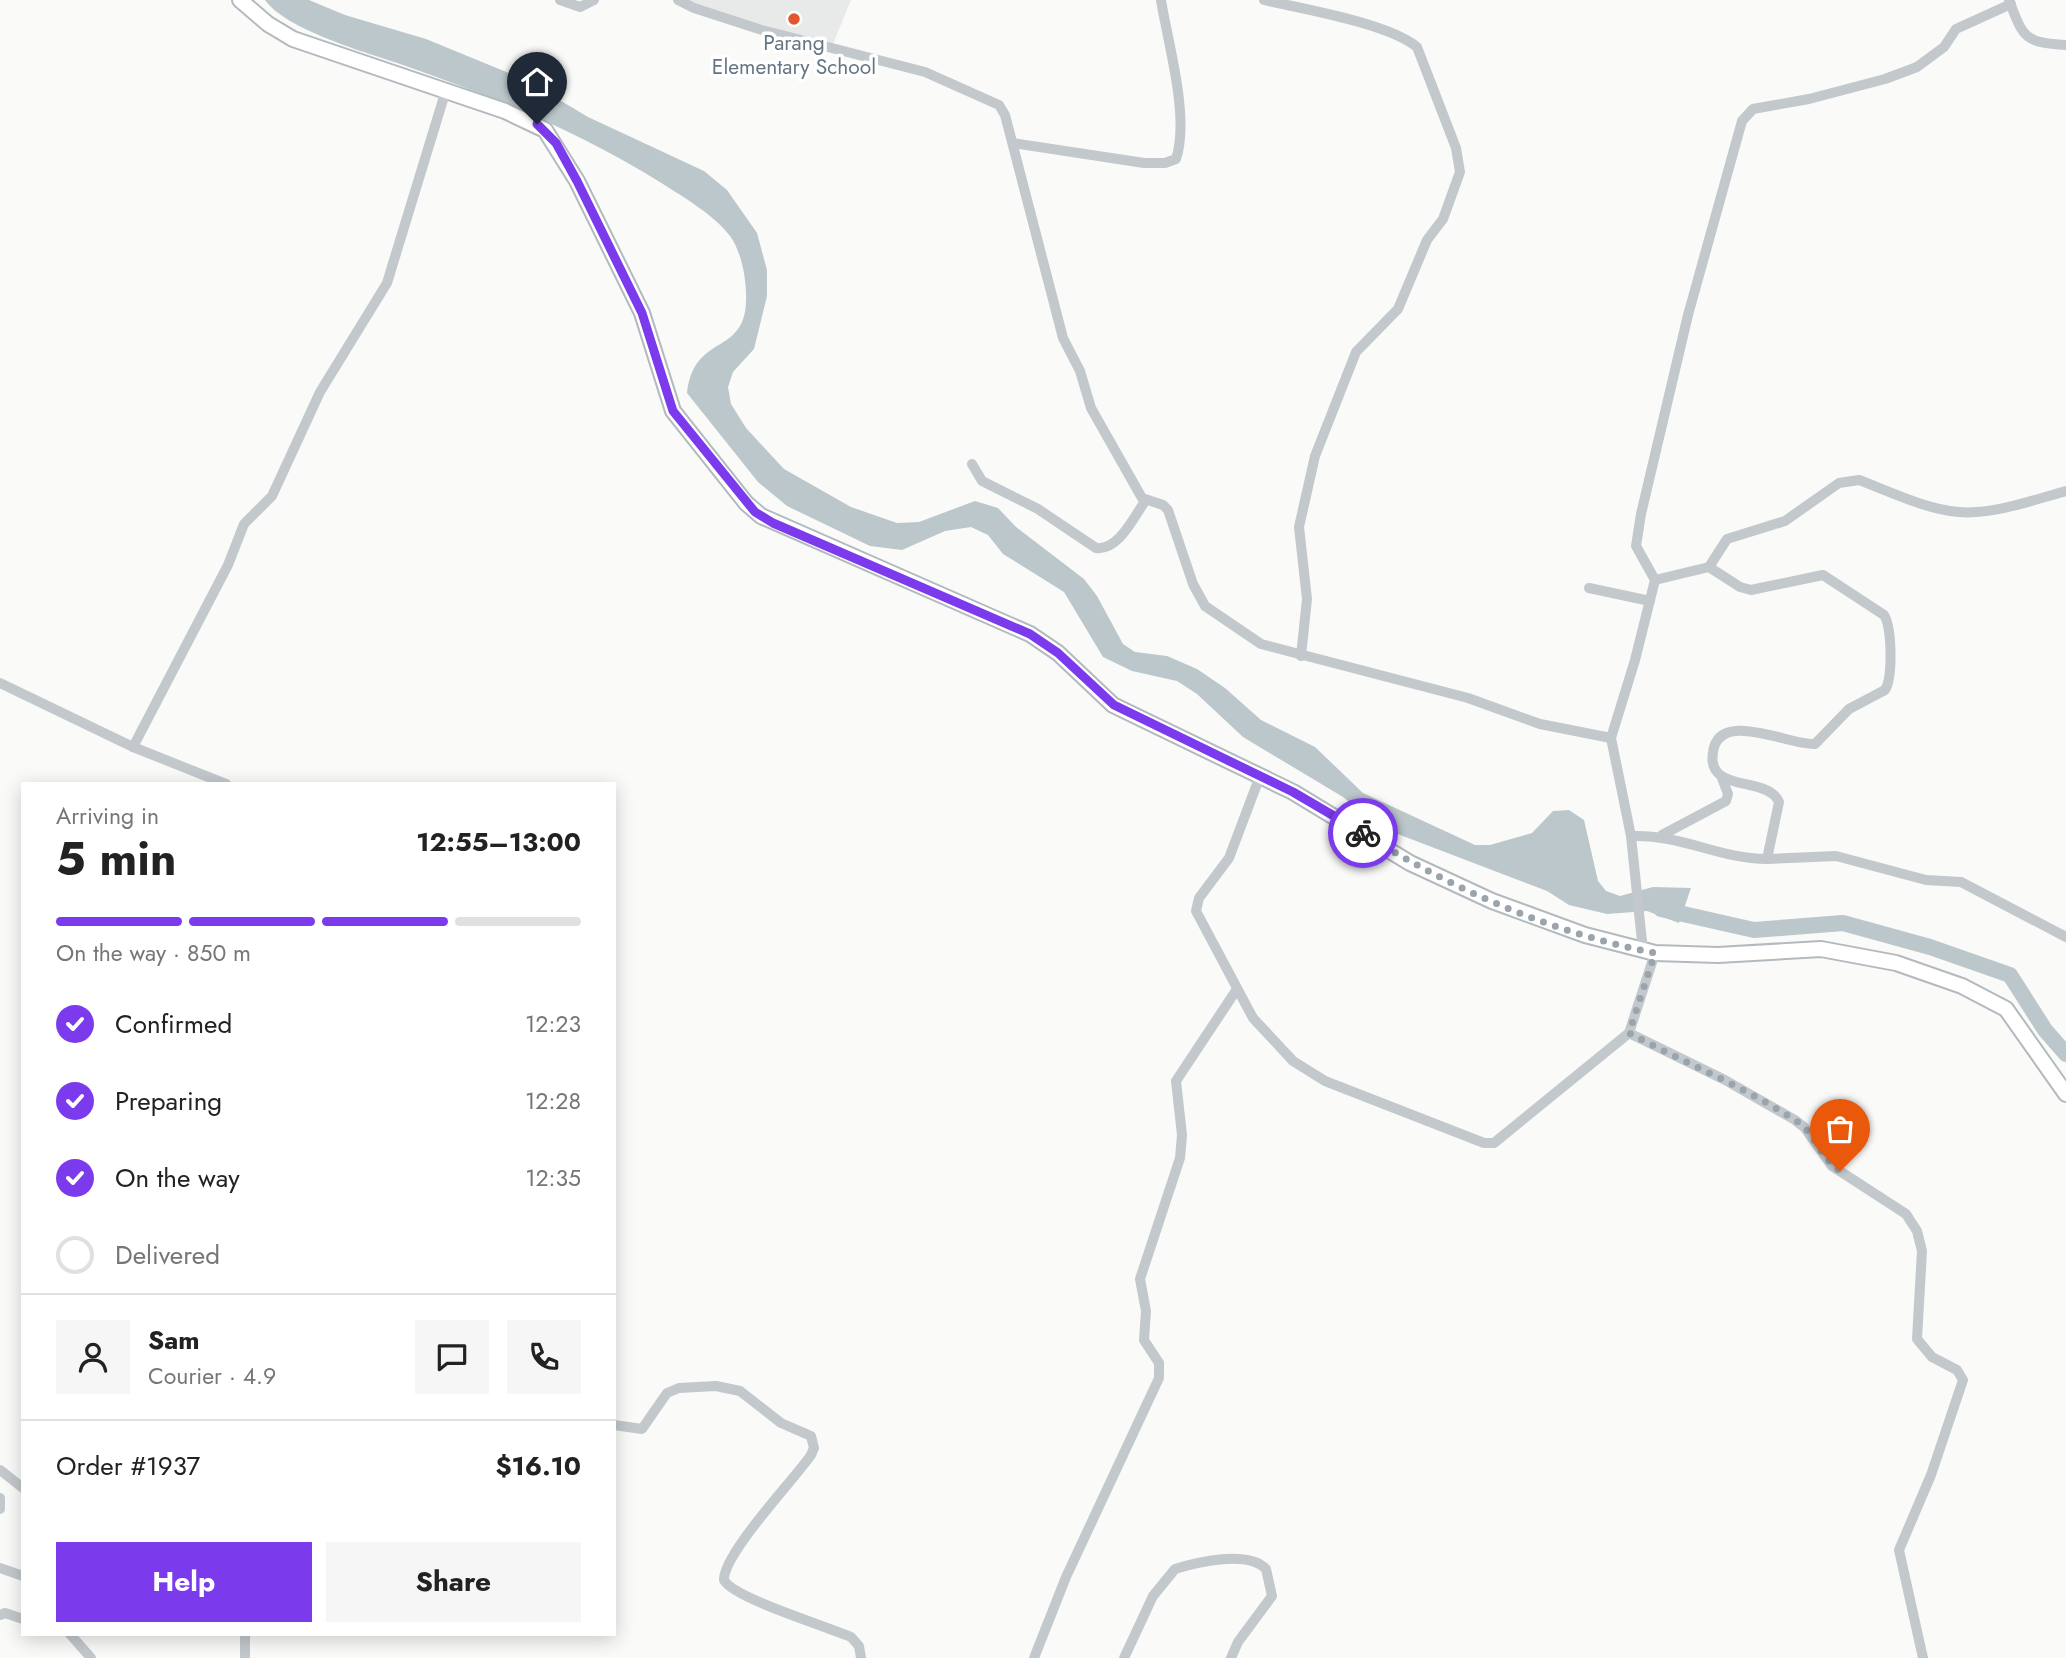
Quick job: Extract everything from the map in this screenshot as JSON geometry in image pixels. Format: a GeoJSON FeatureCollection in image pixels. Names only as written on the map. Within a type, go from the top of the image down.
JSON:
{"type":"FeatureCollection","features":[{"type":"Feature","properties":{"kind":"main road"},"geometry":{"type":"LineString","coordinates":[[240,0],[268,24],[293,39],[528,119],[545,130],[556,143],[642,313],[673,411],[755,512],[773,523],[1030,634],[1058,653],[1114,705],[1316,804],[1410,863],[1492,901],[1585,935],[1649,952],[1718,956],[1821,949],[1896,963],[1962,986],[2006,1009],[2066,1094]]}},
{"type":"Feature","properties":{"kind":"street"},"geometry":{"type":"LineString","coordinates":[[560,0],[580,7],[594,0]]}},
{"type":"Feature","properties":{"kind":"street"},"geometry":{"type":"LineString","coordinates":[[678,0],[762,30],[941,78],[999,105],[1013,144],[1063,338],[1080,371],[1091,408],[1146,500],[1163,505],[1168,510],[1193,584],[1212,612],[1261,644],[1458,695],[1540,724],[1611,738]]}},
{"type":"Feature","properties":{"kind":"street"},"geometry":{"type":"LineString","coordinates":[[1013,144],[1144,163],[1165,163],[1176,159],[1179,138],[1177,83],[1161,0]]}},
{"type":"Feature","properties":{"kind":"street"},"geometry":{"type":"LineString","coordinates":[[1264,0],[1372,28],[1406,40],[1417,47],[1460,165],[1443,219],[1427,240],[1402,303],[1356,352],[1315,456],[1299,527],[1307,599],[1301,656]]}},
{"type":"Feature","properties":{"kind":"street"},"geometry":{"type":"LineString","coordinates":[[1259,776],[1228,858],[1196,904],[1197,918],[1261,1029],[1287,1055],[1310,1072],[1414,1118],[1489,1144],[1552,1098],[1629,1033],[1649,952],[1631,836],[1611,738],[1655,580],[1638,552],[1637,536],[1688,315],[1745,116],[1763,106],[1809,99],[1905,73],[1944,47],[1956,29],[2010,2],[2025,36],[2032,41],[2066,45]]}},
{"type":"Feature","properties":{"kind":"street"},"geometry":{"type":"LineString","coordinates":[[133,747],[228,565],[244,524],[272,496],[320,392],[387,283],[446,90]]}},
{"type":"Feature","properties":{"kind":"street"},"geometry":{"type":"LineString","coordinates":[[972,464],[982,481],[1038,509],[1096,548],[1106,548],[1116,541],[1146,500]]}},
{"type":"Feature","properties":{"kind":"street"},"geometry":{"type":"LineString","coordinates":[[1655,580],[1709,567],[1727,539],[1785,521],[1846,480],[1859,481],[1936,509],[1958,512],[1980,512],[2066,491]]}},
{"type":"Feature","properties":{"kind":"street"},"geometry":{"type":"LineString","coordinates":[[1662,835],[1726,802],[1728,794],[1712,755],[1714,745],[1729,732],[1752,731],[1815,744],[1849,709],[1885,690],[1890,675],[1888,626],[1878,610],[1823,575],[1751,590],[1740,587],[1709,567]]}},
{"type":"Feature","properties":{"kind":"street"},"geometry":{"type":"LineString","coordinates":[[1589,588],[1650,601]]}},
{"type":"Feature","properties":{"kind":"street"},"geometry":{"type":"LineString","coordinates":[[0,683],[133,747],[221,782]]}},
{"type":"Feature","properties":{"kind":"street"},"geometry":{"type":"LineString","coordinates":[[1722,778],[1770,790],[1776,795],[1780,807],[1767,859]]}},
{"type":"Feature","properties":{"kind":"street"},"geometry":{"type":"LineString","coordinates":[[1631,836],[1662,835],[1748,859],[1836,856],[1926,880],[1961,882],[2066,937]]}},
{"type":"Feature","properties":{"kind":"street"},"geometry":{"type":"LineString","coordinates":[[1034,1658],[1066,1577],[1159,1378],[1159,1363],[1144,1340],[1146,1311],[1140,1279],[1180,1158],[1182,1135],[1176,1081],[1237,989]]}},
{"type":"Feature","properties":{"kind":"street"},"geometry":{"type":"LineString","coordinates":[[1629,1033],[1725,1080],[1800,1124],[1832,1166],[1906,1214],[1917,1231],[1922,1270],[1916,1315],[1917,1339],[1931,1357],[1957,1370],[1963,1380],[1931,1475],[1899,1550],[1923,1658]]}},
{"type":"Feature","properties":{"kind":"street"},"geometry":{"type":"LineString","coordinates":[[616,1425],[642,1429],[667,1393],[680,1388],[716,1386],[740,1391],[781,1423],[811,1436],[814,1448],[811,1455],[726,1565],[724,1580],[733,1591],[750,1599],[851,1637],[859,1646],[861,1658]]}},
{"type":"Feature","properties":{"kind":"street"},"geometry":{"type":"LineString","coordinates":[[0,1470],[21,1486]]}},
{"type":"Feature","properties":{"kind":"street"},"geometry":{"type":"LineString","coordinates":[[0,1499],[0,1509]]}},
{"type":"Feature","properties":{"kind":"street"},"geometry":{"type":"LineString","coordinates":[[1124,1658],[1153,1596],[1175,1569],[1234,1560],[1256,1561],[1266,1569],[1272,1596],[1238,1642],[1231,1658]]}},
{"type":"Feature","properties":{"kind":"street"},"geometry":{"type":"LineString","coordinates":[[0,1568],[21,1575]]}},
{"type":"Feature","properties":{"kind":"street"},"geometry":{"type":"LineString","coordinates":[[0,1615],[5,1613],[21,1618]]}},
{"type":"Feature","properties":{"kind":"street"},"geometry":{"type":"LineString","coordinates":[[73,1636],[91,1658]]}},
{"type":"Feature","properties":{"kind":"street"},"geometry":{"type":"LineString","coordinates":[[245,1636],[245,1658]]}},
{"type":"Feature","properties":{"kind":"shaded area"},"geometry":{"type":"Polygon","coordinates":[[[265,0],[309,0],[345,15],[426,39],[526,80],[588,117],[704,171],[727,190],[757,233],[767,270],[767,296],[754,349],[733,372],[728,387],[731,404],[746,428],[784,469],[851,507],[897,523],[919,522],[975,501],[998,508],[1016,527],[1084,579],[1097,596],[1123,644],[1135,652],[1167,656],[1197,669],[1225,688],[1261,720],[1315,747],[1363,793],[1475,845],[1490,845],[1532,833],[1553,811],[1569,810],[1584,820],[1598,881],[1606,891],[1620,896],[1653,887],[1691,888],[1679,923],[1647,911],[1607,914],[1569,905],[1547,891],[1382,828],[1343,797],[1243,737],[1197,694],[1177,681],[1132,671],[1103,657],[1064,592],[1003,554],[988,535],[971,527],[945,531],[902,550],[870,546],[787,506],[758,482],[687,393],[691,374],[699,361],[737,331],[743,319],[746,302],[741,259],[730,236],[716,221],[663,184],[568,132],[471,90],[309,31],[290,21],[265,0]]]}},
{"type":"Feature","properties":{"kind":"shaded area","name":"Parang Elementary School"},"geometry":{"type":"Polygon","coordinates":[[[685,0],[851,0],[833,44],[801,37],[685,0]]]}},
{"type":"Feature","properties":{"kind":"waterway"},"geometry":{"type":"LineString","coordinates":[[1661,909],[1754,930],[1843,923],[1930,947],[2010,975],[2045,1030],[2066,1054]]}},
{"type":"Feature","properties":{"kind":"way so far"},"geometry":{"type":"LineString","coordinates":[[1363,833],[1410,863],[1492,901],[1585,935],[1655,953],[1629,1033],[1675,1058],[1725,1080],[1800,1124],[1826,1160],[1840,1171]]}},
{"type":"Feature","properties":{"kind":"place","name":"Parang Elementary School"},"geometry":{"type":"Point","coordinates":[794,19]}},
{"type":"Feature","properties":{"kind":"route"},"geometry":{"type":"LineString","coordinates":[[537,124],[556,143],[642,313],[673,411],[755,512],[773,523],[1030,634],[1058,653],[1096,692],[1114,705],[1293,792],[1363,833]]}}]}
